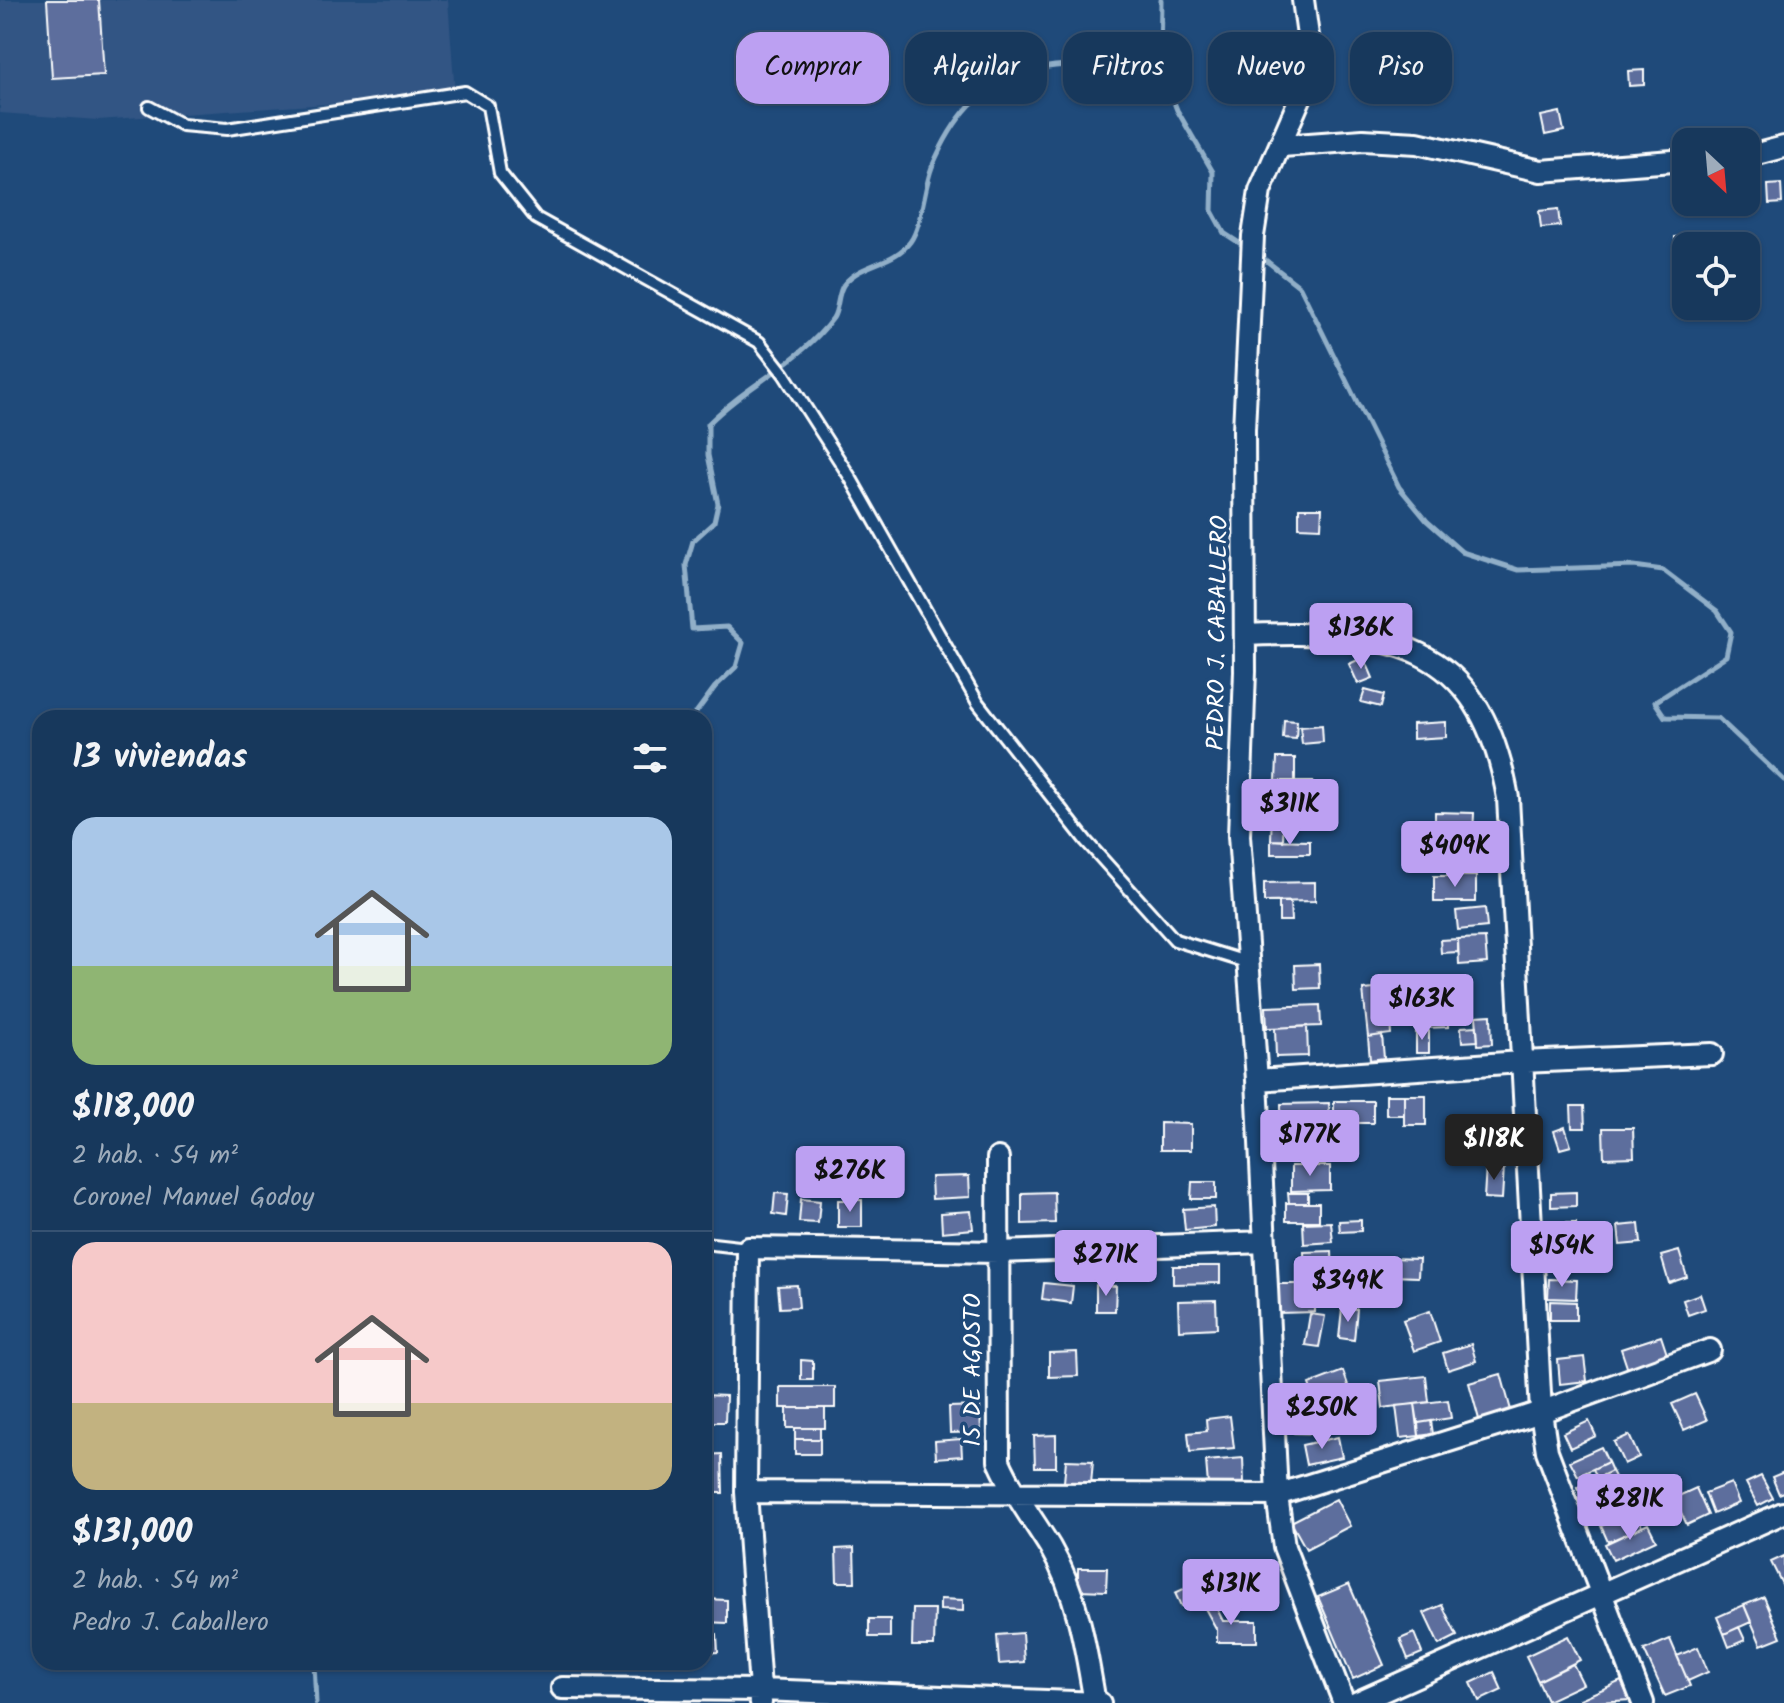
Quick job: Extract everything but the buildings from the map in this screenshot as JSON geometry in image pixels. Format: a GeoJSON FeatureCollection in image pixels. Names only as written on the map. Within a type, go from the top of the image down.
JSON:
{"type":"FeatureCollection","features":[{"type":"Feature","properties":{"kind":"street","name":"PEDRO J. CABALLERO"},"geometry":{"type":"LineString","coordinates":[[1303,0],[1309,43],[1308,80],[1260,191],[1253,236],[1244,430],[1245,635],[1239,836],[1257,1080],[1277,1495],[1284,1547],[1344,1703]]}},
{"type":"Feature","properties":{"kind":"street"},"geometry":{"type":"LineString","coordinates":[[1282,146],[1363,140],[1417,143],[1541,171],[1672,161]]}},
{"type":"Feature","properties":{"kind":"street"},"geometry":{"type":"LineString","coordinates":[[1760,153],[1784,147]]}},
{"type":"Feature","properties":{"kind":"street"},"geometry":{"type":"LineString","coordinates":[[1245,635],[1317,632],[1391,643],[1431,657],[1458,678],[1487,723],[1501,758],[1508,798],[1541,1412],[1547,1451],[1643,1703]]}},
{"type":"Feature","properties":{"kind":"street"},"geometry":{"type":"LineString","coordinates":[[1257,1080],[1521,1062],[1712,1054]]}},
{"type":"Feature","properties":{"kind":"street","name":"15 DE AGOSTO"},"geometry":{"type":"LineString","coordinates":[[998,1158],[999,1461],[1013,1495],[1050,1548],[1069,1585],[1084,1637],[1097,1703]]}},
{"type":"Feature","properties":{"kind":"street"},"geometry":{"type":"LineString","coordinates":[[761,1696],[746,1492],[748,1248],[998,1252],[1265,1242]]}},
{"type":"Feature","properties":{"kind":"street"},"geometry":{"type":"LineString","coordinates":[[746,1492],[1277,1495],[1541,1412],[1710,1350]]}},
{"type":"Feature","properties":{"kind":"street"},"geometry":{"type":"LineString","coordinates":[[1356,1703],[1783,1513]]}},
{"type":"Feature","properties":{"kind":"street"},"geometry":{"type":"LineString","coordinates":[[562,1688],[761,1696],[1097,1703]]}},
{"type":"Feature","properties":{"kind":"lane"},"geometry":{"type":"LineString","coordinates":[[149,107],[182,125],[227,129],[465,92],[488,106],[500,173],[536,218],[759,342],[776,362],[850,477],[978,703],[1076,829],[1175,940],[1246,962]]}},
{"type":"Feature","properties":{"kind":"lane"},"geometry":{"type":"LineString","coordinates":[[712,1244],[748,1248]]}},
{"type":"Feature","properties":{"kind":"shaded area"},"geometry":{"type":"Polygon","coordinates":[[[0,0],[448,0],[455,95],[98,120],[0,113],[0,0]]]}},
{"type":"Feature","properties":{"kind":"waterway"},"geometry":{"type":"LineString","coordinates":[[1161,0],[1160,66],[1177,110],[1213,172],[1212,211],[1224,233],[1247,248]]}},
{"type":"Feature","properties":{"kind":"waterway"},"geometry":{"type":"LineString","coordinates":[[698,710],[715,687],[736,667],[743,643],[727,627],[692,629],[686,565],[693,541],[714,522],[718,504],[708,455],[708,424],[820,334],[833,318],[842,288],[851,277],[895,255],[910,242],[932,167],[951,129],[973,102],[997,83],[1024,72],[1063,65]]}},
{"type":"Feature","properties":{"kind":"waterway"},"geometry":{"type":"LineString","coordinates":[[1259,255],[1300,287],[1399,487],[1427,521],[1462,552],[1518,570],[1634,566],[1663,570],[1717,611],[1731,632],[1726,656],[1655,702],[1665,717],[1718,718],[1784,780]]}},
{"type":"Feature","properties":{"kind":"waterway"},"geometry":{"type":"LineString","coordinates":[[314,1670],[316,1703]]}}]}
